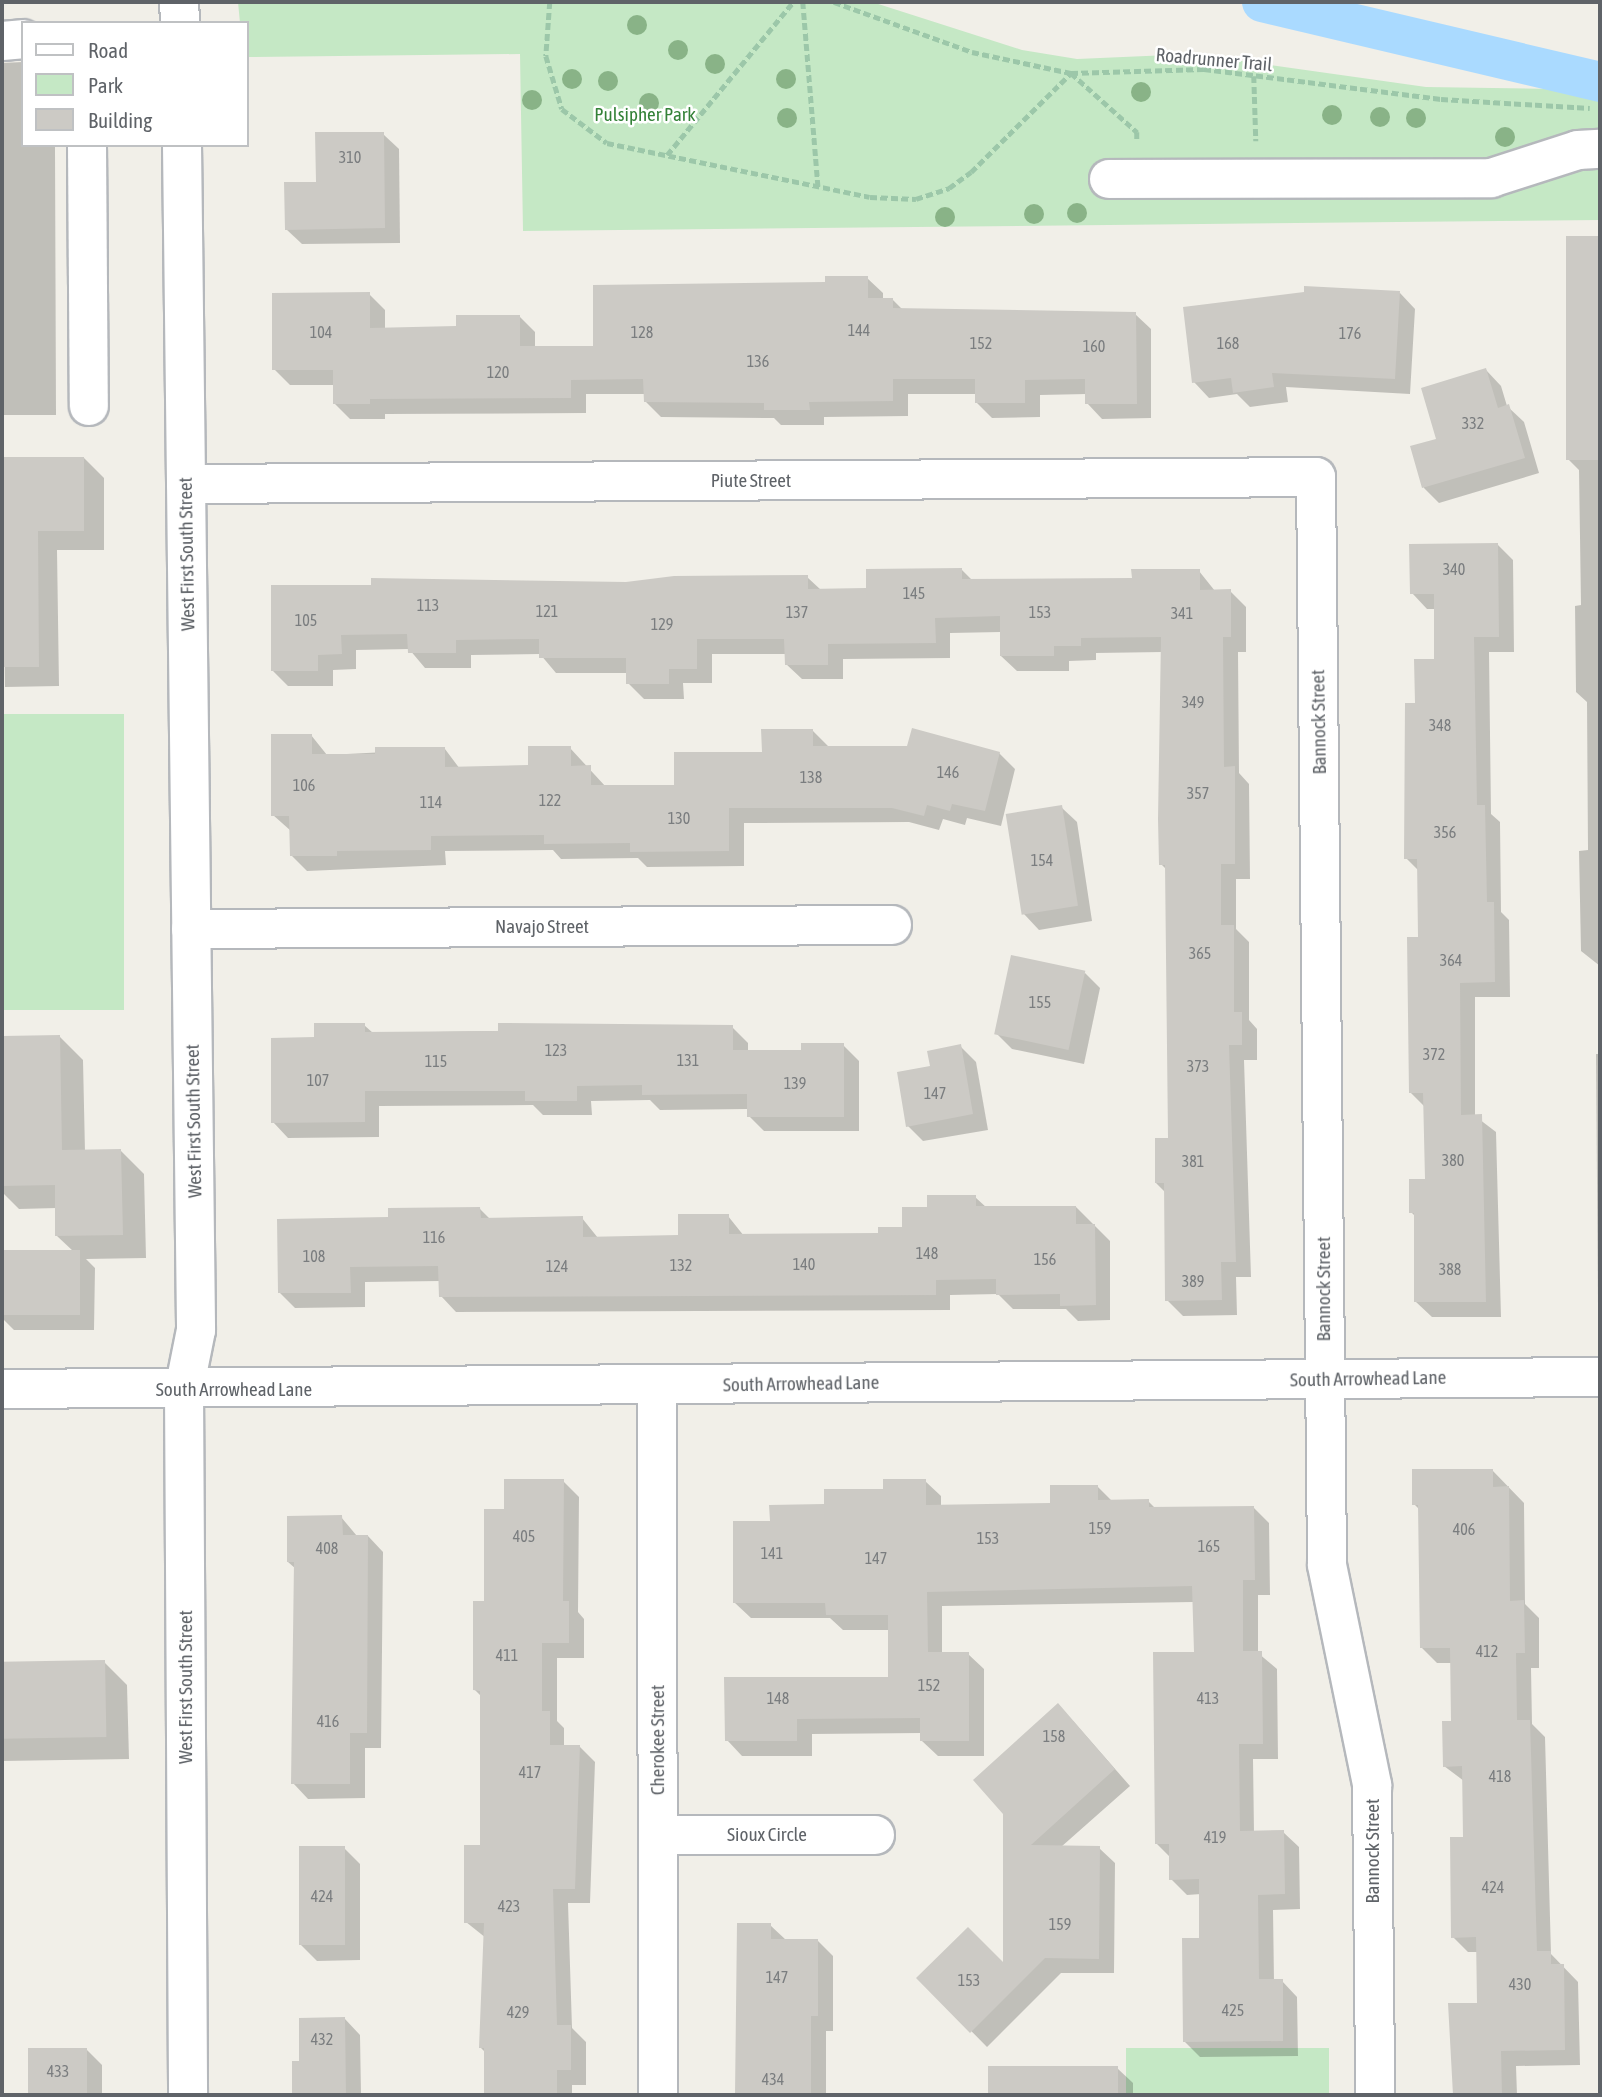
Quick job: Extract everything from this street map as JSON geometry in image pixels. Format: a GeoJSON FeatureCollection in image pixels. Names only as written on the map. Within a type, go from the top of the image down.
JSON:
{"type":"FeatureCollection","features":[{"type":"Feature","properties":{"kind":"street"},"geometry":{"type":"LineString","coordinates":[[178,2],[180,21]]}},
{"type":"Feature","properties":{"kind":"street"},"geometry":{"type":"LineString","coordinates":[[2,41],[21,39]]}},
{"type":"Feature","properties":{"kind":"street"},"geometry":{"type":"LineString","coordinates":[[87,147],[89,406]]}},
{"type":"Feature","properties":{"kind":"street","name":"West First South Street"},"geometry":{"type":"LineString","coordinates":[[182,147],[196,1330],[184,1390],[188,2095]]}},
{"type":"Feature","properties":{"kind":"street"},"geometry":{"type":"LineString","coordinates":[[1123,179],[1491,178],[1578,150],[1600,149]]}},
{"type":"Feature","properties":{"kind":"street","name":"Piute Street"},"geometry":{"type":"LineString","coordinates":[[186,484],[1317,477]]}},
{"type":"Feature","properties":{"kind":"street","name":"Bannock Street"},"geometry":{"type":"LineString","coordinates":[[1317,477],[1327,1565],[1372,1785],[1375,2095]]}},
{"type":"Feature","properties":{"kind":"street","name":"Navajo Street"},"geometry":{"type":"LineString","coordinates":[[191,929],[892,925]]}},
{"type":"Feature","properties":{"kind":"street","name":"South Arrowhead Lane"},"geometry":{"type":"LineString","coordinates":[[2,1389],[184,1390],[1600,1377]]}},
{"type":"Feature","properties":{"kind":"street","name":"Cherokee Street"},"geometry":{"type":"LineString","coordinates":[[657,1386],[658,2095]]}},
{"type":"Feature","properties":{"kind":"street","name":"Sioux Circle"},"geometry":{"type":"LineString","coordinates":[[659,1835],[876,1835]]}},
{"type":"Feature","properties":{"kind":"path"},"geometry":{"type":"LineString","coordinates":[[550,2],[546,56],[562,109],[607,143],[870,197],[916,199],[949,188],[971,172],[1071,73],[1137,132],[1123,179]]}},
{"type":"Feature","properties":{"kind":"path"},"geometry":{"type":"LineString","coordinates":[[667,155],[793,2]]}},
{"type":"Feature","properties":{"kind":"path"},"geometry":{"type":"LineString","coordinates":[[803,2],[818,186]]}},
{"type":"Feature","properties":{"kind":"path","name":"Roadrunner Trail"},"geometry":{"type":"LineString","coordinates":[[834,2],[972,52],[1071,73],[1205,69],[1441,99],[1600,109]]}},
{"type":"Feature","properties":{"kind":"path"},"geometry":{"type":"LineString","coordinates":[[1254,76],[1258,179]]}},
{"type":"Feature","properties":{"kind":"green space","name":"Pulsipher Park"},"geometry":{"type":"Polygon","coordinates":[[[238,2],[872,2],[1022,50],[1077,59],[1192,54],[1426,87],[1555,89],[1600,98],[1600,220],[523,231],[520,54],[248,57],[248,21],[240,21],[238,2]]]}},
{"type":"Feature","properties":{"kind":"green space"},"geometry":{"type":"Polygon","coordinates":[[[2,714],[124,714],[124,1010],[2,1010],[2,714]]]}},
{"type":"Feature","properties":{"kind":"green space"},"geometry":{"type":"Polygon","coordinates":[[[1126,2048],[1329,2048],[1329,2095],[1126,2095],[1126,2048]]]}},
{"type":"Feature","properties":{"kind":"building"},"geometry":{"type":"Polygon","coordinates":[[[315,132],[384,132],[385,228],[285,230],[284,182],[316,182],[315,132]]]}},
{"type":"Feature","properties":{"kind":"building"},"geometry":{"type":"Polygon","coordinates":[[[1566,236],[1600,236],[1600,460],[1566,460],[1566,236]]]}},
{"type":"Feature","properties":{"kind":"building"},"geometry":{"type":"Polygon","coordinates":[[[825,276],[868,276],[868,298],[893,298],[893,308],[1136,312],[1137,404],[1085,404],[1085,379],[1025,380],[1025,403],[975,403],[975,379],[893,379],[893,401],[809,402],[810,410],[764,410],[764,403],[644,402],[643,379],[571,380],[571,398],[370,399],[370,404],[333,404],[333,370],[272,370],[272,293],[370,292],[370,328],[456,326],[456,315],[520,315],[520,346],[593,346],[593,285],[825,282],[825,276]]]}},
{"type":"Feature","properties":{"kind":"building"},"geometry":{"type":"Polygon","coordinates":[[[1304,286],[1400,291],[1395,379],[1272,373],[1274,387],[1233,393],[1231,378],[1192,383],[1183,307],[1304,292],[1304,286]]]}},
{"type":"Feature","properties":{"kind":"building"},"geometry":{"type":"Polygon","coordinates":[[[1486,368],[1498,408],[1509,404],[1525,458],[1422,488],[1410,446],[1436,439],[1421,388],[1486,368]]]}},
{"type":"Feature","properties":{"kind":"building"},"geometry":{"type":"Polygon","coordinates":[[[2,457],[84,457],[84,531],[38,531],[39,667],[2,667],[2,457]]]}},
{"type":"Feature","properties":{"kind":"building"},"geometry":{"type":"Polygon","coordinates":[[[1498,543],[1499,637],[1474,637],[1477,805],[1485,805],[1487,902],[1494,902],[1495,982],[1460,983],[1461,1115],[1482,1114],[1486,1302],[1414,1302],[1414,1213],[1409,1213],[1409,1179],[1425,1179],[1423,1093],[1409,1093],[1407,937],[1418,937],[1417,859],[1404,859],[1405,703],[1415,703],[1414,659],[1434,659],[1434,594],[1410,594],[1409,544],[1498,543]]]}},
{"type":"Feature","properties":{"kind":"building"},"geometry":{"type":"Polygon","coordinates":[[[962,568],[962,579],[1132,578],[1131,569],[1200,569],[1200,590],[1231,589],[1231,637],[1223,637],[1224,767],[1235,766],[1235,864],[1221,864],[1221,925],[1234,925],[1234,1012],[1242,1012],[1242,1045],[1229,1045],[1236,1262],[1221,1262],[1222,1300],[1165,1301],[1164,1183],[1155,1183],[1155,1138],[1168,1138],[1165,865],[1159,865],[1158,819],[1161,637],[1081,638],[1081,646],[1054,646],[1054,656],[1000,656],[1000,616],[935,618],[936,643],[828,644],[828,665],[785,665],[784,639],[697,639],[697,669],[669,669],[669,684],[626,684],[626,658],[539,658],[539,639],[456,640],[456,653],[408,653],[407,634],[341,635],[342,654],[318,655],[318,671],[271,671],[271,585],[371,585],[371,578],[626,582],[674,576],[808,575],[808,589],[866,588],[866,569],[962,568]]]}},
{"type":"Feature","properties":{"kind":"building"},"geometry":{"type":"Polygon","coordinates":[[[912,728],[1000,752],[985,811],[952,804],[950,811],[927,805],[924,816],[892,808],[729,808],[729,851],[630,852],[630,843],[544,844],[544,835],[431,836],[431,850],[337,851],[337,856],[290,856],[289,816],[271,816],[271,734],[312,734],[312,754],[375,754],[375,747],[445,747],[445,767],[528,765],[528,746],[571,746],[571,766],[591,765],[591,785],[674,785],[674,752],[762,752],[761,729],[813,729],[813,746],[907,746],[912,728]]]}},
{"type":"Feature","properties":{"kind":"building"},"geometry":{"type":"Polygon","coordinates":[[[1062,805],[1078,906],[1022,915],[1006,814],[1062,805]]]}},
{"type":"Feature","properties":{"kind":"building"},"geometry":{"type":"Polygon","coordinates":[[[1011,955],[1085,971],[1068,1050],[994,1034],[1011,955]]]}},
{"type":"Feature","properties":{"kind":"building"},"geometry":{"type":"Polygon","coordinates":[[[314,1023],[365,1023],[365,1032],[498,1031],[498,1023],[733,1025],[733,1050],[801,1050],[801,1043],[844,1043],[844,1117],[747,1117],[747,1094],[642,1095],[642,1085],[577,1086],[577,1101],[525,1101],[525,1091],[365,1091],[365,1122],[271,1123],[271,1038],[314,1037],[314,1023]]]}},
{"type":"Feature","properties":{"kind":"building"},"geometry":{"type":"Polygon","coordinates":[[[60,1035],[62,1150],[121,1149],[123,1235],[55,1236],[55,1185],[2,1186],[3,1036],[60,1035]]]}},
{"type":"Feature","properties":{"kind":"building"},"geometry":{"type":"Polygon","coordinates":[[[961,1044],[973,1114],[906,1127],[897,1072],[930,1066],[927,1051],[961,1044]]]}},
{"type":"Feature","properties":{"kind":"building"},"geometry":{"type":"Polygon","coordinates":[[[927,1195],[976,1195],[976,1206],[1076,1206],[1076,1224],[1095,1224],[1096,1305],[1060,1306],[1060,1294],[996,1295],[996,1279],[936,1280],[936,1295],[439,1297],[438,1266],[350,1267],[351,1293],[278,1293],[277,1219],[388,1217],[388,1208],[480,1207],[481,1218],[583,1216],[583,1237],[678,1235],[678,1214],[729,1214],[729,1234],[878,1233],[878,1227],[902,1227],[902,1207],[927,1207],[927,1195]]]}},
{"type":"Feature","properties":{"kind":"building"},"geometry":{"type":"Polygon","coordinates":[[[2,1250],[80,1250],[80,1315],[2,1315],[2,1250]]]}},
{"type":"Feature","properties":{"kind":"building"},"geometry":{"type":"Polygon","coordinates":[[[1412,1469],[1493,1469],[1493,1487],[1509,1486],[1510,1601],[1524,1600],[1525,1653],[1516,1653],[1517,1720],[1530,1720],[1537,1951],[1551,1951],[1551,1964],[1564,1964],[1565,2050],[1501,2051],[1502,2095],[1453,2095],[1448,2003],[1477,2003],[1476,1937],[1451,1938],[1450,1837],[1463,1837],[1462,1766],[1443,1767],[1442,1721],[1451,1721],[1450,1648],[1420,1648],[1418,1505],[1412,1505],[1412,1469]]]}},
{"type":"Feature","properties":{"kind":"building"},"geometry":{"type":"Polygon","coordinates":[[[504,1479],[564,1479],[563,1601],[569,1601],[569,1643],[542,1643],[542,1711],[550,1711],[550,1745],[580,1745],[575,1889],[553,1889],[557,2025],[571,2025],[571,2070],[557,2070],[557,2095],[484,2095],[484,2048],[479,2048],[484,1923],[464,1923],[464,1845],[480,1845],[480,1691],[473,1690],[473,1601],[484,1601],[484,1509],[504,1509],[504,1479]]]}},
{"type":"Feature","properties":{"kind":"building"},"geometry":{"type":"Polygon","coordinates":[[[883,1479],[926,1479],[926,1505],[1050,1503],[1050,1485],[1098,1485],[1098,1500],[1149,1499],[1149,1507],[1254,1506],[1255,1580],[1243,1580],[1243,1651],[1262,1651],[1263,1744],[1239,1744],[1240,1831],[1284,1830],[1285,1894],[1258,1895],[1259,1979],[1283,1979],[1283,2041],[1183,2042],[1182,1938],[1199,1938],[1199,1879],[1169,1880],[1169,1844],[1155,1844],[1153,1652],[1194,1652],[1192,1586],[927,1592],[928,1652],[969,1652],[969,1741],[920,1741],[920,1718],[797,1719],[797,1741],[725,1741],[724,1677],[888,1677],[888,1615],[826,1615],[825,1603],[733,1603],[733,1521],[770,1521],[769,1505],[824,1504],[824,1489],[883,1489],[883,1479]]]}},
{"type":"Feature","properties":{"kind":"building"},"geometry":{"type":"Polygon","coordinates":[[[342,1515],[343,1535],[368,1535],[367,1733],[350,1733],[350,1784],[291,1784],[294,1562],[287,1562],[287,1516],[342,1515]]]}},
{"type":"Feature","properties":{"kind":"building"},"geometry":{"type":"Polygon","coordinates":[[[105,1660],[106,1737],[3,1739],[2,1662],[105,1660]]]}},
{"type":"Feature","properties":{"kind":"building"},"geometry":{"type":"Polygon","coordinates":[[[1058,1703],[1115,1769],[1031,1845],[1100,1846],[1099,1959],[1045,1958],[970,2033],[916,1978],[968,1927],[1003,1962],[1003,1814],[973,1780],[1058,1703]]]}},
{"type":"Feature","properties":{"kind":"building"},"geometry":{"type":"Polygon","coordinates":[[[299,1846],[345,1846],[345,1945],[299,1945],[299,1846]]]}},
{"type":"Feature","properties":{"kind":"building"},"geometry":{"type":"Polygon","coordinates":[[[737,1923],[771,1923],[771,1939],[818,1939],[818,2016],[811,2016],[811,2095],[735,2095],[737,1923]]]}},
{"type":"Feature","properties":{"kind":"building"},"geometry":{"type":"Polygon","coordinates":[[[345,2017],[346,2095],[292,2095],[292,2061],[299,2061],[299,2018],[345,2017]]]}},
{"type":"Feature","properties":{"kind":"building"},"geometry":{"type":"Polygon","coordinates":[[[28,2048],[87,2048],[87,2095],[28,2095],[28,2048]]]}},
{"type":"Feature","properties":{"kind":"building"},"geometry":{"type":"Polygon","coordinates":[[[988,2066],[1118,2066],[1118,2095],[988,2095],[988,2066]]]}},
{"type":"Feature","properties":{"kind":"waterway"},"geometry":{"type":"LineString","coordinates":[[1262,2],[1600,82]]}}]}
